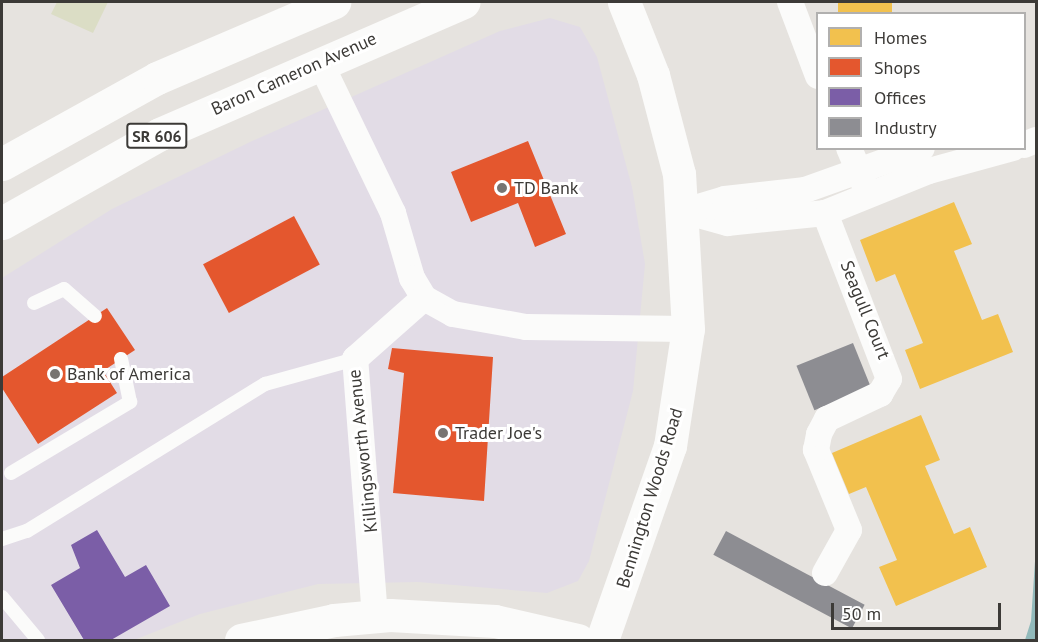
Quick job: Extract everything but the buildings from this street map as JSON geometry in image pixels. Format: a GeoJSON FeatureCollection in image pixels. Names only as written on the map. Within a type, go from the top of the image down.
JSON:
{"type":"FeatureCollection","features":[{"type":"Feature","properties":{"kind":"street","name":"SR 606"},"geometry":{"type":"LineString","coordinates":[[2,164],[157,78],[334,2]]}},
{"type":"Feature","properties":{"kind":"street","name":"Baron Cameron Avenue"},"geometry":{"type":"LineString","coordinates":[[2,223],[160,134],[320,62],[463,2]]}},
{"type":"Feature","properties":{"kind":"street","name":"Bennington Woods Road"},"geometry":{"type":"LineString","coordinates":[[602,640],[670,446],[688,329],[684,211],[669,125],[624,2]]}},
{"type":"Feature","properties":{"kind":"street"},"geometry":{"type":"LineString","coordinates":[[790,2],[816,71]]}},
{"type":"Feature","properties":{"kind":"street"},"geometry":{"type":"LineString","coordinates":[[320,62],[393,213],[412,278],[424,298],[453,314],[526,327],[688,329]]}},
{"type":"Feature","properties":{"kind":"street"},"geometry":{"type":"LineString","coordinates":[[684,211],[725,199],[805,190],[917,150]]}},
{"type":"Feature","properties":{"kind":"street"},"geometry":{"type":"LineString","coordinates":[[859,171],[929,171],[1006,150]]}},
{"type":"Feature","properties":{"kind":"street"},"geometry":{"type":"LineString","coordinates":[[684,211],[727,223],[825,213],[859,171]]}},
{"type":"Feature","properties":{"kind":"street","name":"Seagull Court"},"geometry":{"type":"LineString","coordinates":[[825,213],[889,379],[880,394],[827,418],[819,434],[816,450],[849,530],[825,573]]}},
{"type":"Feature","properties":{"kind":"street","name":"Killingsworth Avenue"},"geometry":{"type":"LineString","coordinates":[[375,617],[355,359],[424,298]]}},
{"type":"Feature","properties":{"kind":"street"},"geometry":{"type":"LineString","coordinates":[[241,640],[375,617],[495,621],[578,640]]}},
{"type":"Feature","properties":{"kind":"lane"},"geometry":{"type":"LineString","coordinates":[[34,303],[64,289],[95,316]]}},
{"type":"Feature","properties":{"kind":"lane"},"geometry":{"type":"LineString","coordinates":[[11,473],[130,402],[121,359]]}},
{"type":"Feature","properties":{"kind":"lane"},"geometry":{"type":"LineString","coordinates":[[3,542],[264,384],[355,359]]}},
{"type":"Feature","properties":{"kind":"lane"},"geometry":{"type":"LineString","coordinates":[[2,597],[38,640]]}},
{"type":"Feature","properties":{"kind":"shaded area"},"geometry":{"type":"Polygon","coordinates":[[[550,18],[580,27],[597,57],[632,187],[645,264],[633,391],[589,561],[578,581],[547,593],[418,582],[318,584],[200,614],[134,640],[2,640],[2,278],[112,209],[250,142],[500,31],[550,18]]]}},
{"type":"Feature","properties":{"kind":"green space"},"geometry":{"type":"Polygon","coordinates":[[[57,2],[108,2],[93,33],[51,14],[57,2]]]}},
{"type":"Feature","properties":{"kind":"water"},"geometry":{"type":"Polygon","coordinates":[[[1036,546],[1036,640],[1025,640],[1031,621],[1036,546]]]}},
{"type":"Feature","properties":{"kind":"place","name":"TD Bank"},"geometry":{"type":"Point","coordinates":[502,188]}},
{"type":"Feature","properties":{"kind":"place","name":"Bank of America"},"geometry":{"type":"Point","coordinates":[55,374]}},
{"type":"Feature","properties":{"kind":"place","name":"Trader Joe's"},"geometry":{"type":"Point","coordinates":[443,433]}}]}
